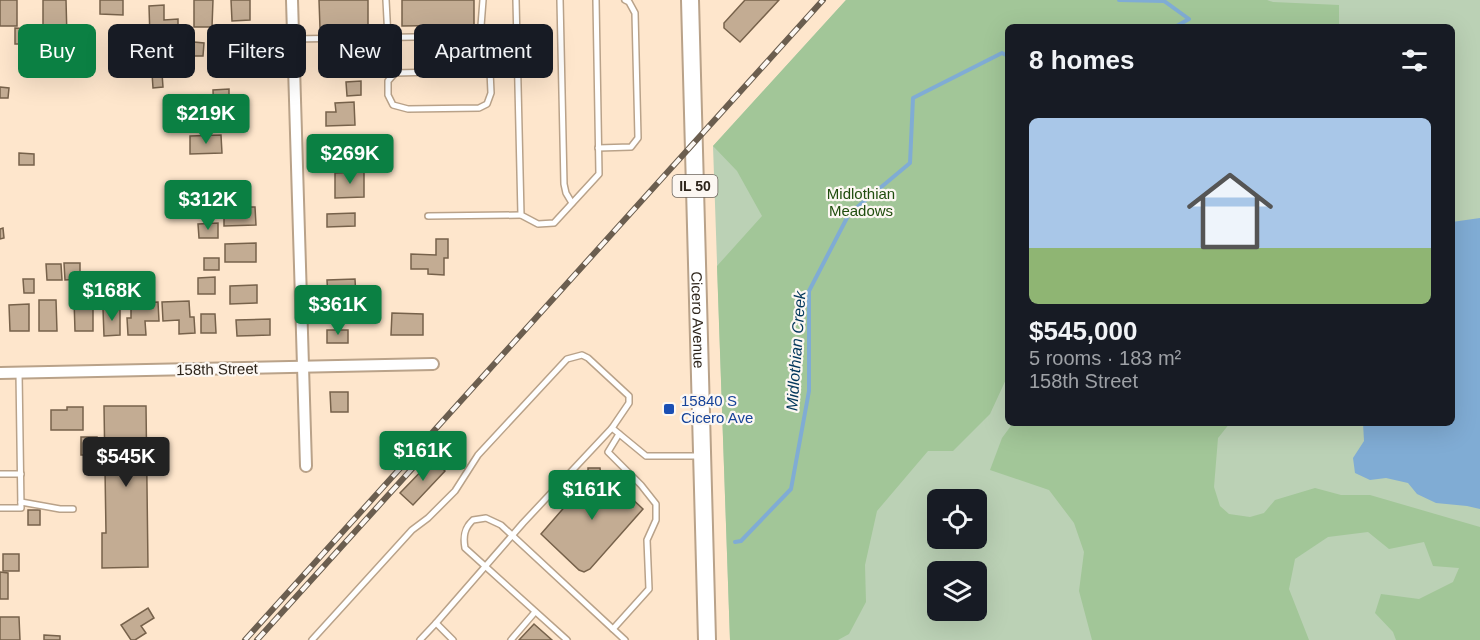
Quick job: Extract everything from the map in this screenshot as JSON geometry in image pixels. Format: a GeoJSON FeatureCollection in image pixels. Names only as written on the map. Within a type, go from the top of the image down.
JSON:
{"type":"FeatureCollection","features":[{"type":"Feature","properties":{"kind":"main road","name":"Cicero Avenue"},"geometry":{"type":"LineString","coordinates":[[690,0],[707,640]]}},
{"type":"Feature","properties":{"kind":"street"},"geometry":{"type":"LineString","coordinates":[[292,0],[293,24]]}},
{"type":"Feature","properties":{"kind":"street"},"geometry":{"type":"LineString","coordinates":[[294,78],[306,466]]}},
{"type":"Feature","properties":{"kind":"street","name":"158th Street"},"geometry":{"type":"LineString","coordinates":[[0,373],[434,364]]}},
{"type":"Feature","properties":{"kind":"lane"},"geometry":{"type":"LineString","coordinates":[[386,0],[387,24]]}},
{"type":"Feature","properties":{"kind":"lane"},"geometry":{"type":"LineString","coordinates":[[402,38],[474,36],[481,26],[483,0]]}},
{"type":"Feature","properties":{"kind":"lane"},"geometry":{"type":"LineString","coordinates":[[516,0],[517,24]]}},
{"type":"Feature","properties":{"kind":"lane"},"geometry":{"type":"LineString","coordinates":[[560,0],[564,184],[572,203]]}},
{"type":"Feature","properties":{"kind":"lane"},"geometry":{"type":"LineString","coordinates":[[428,216],[521,215],[538,224],[554,223],[599,174],[596,0]]}},
{"type":"Feature","properties":{"kind":"lane"},"geometry":{"type":"LineString","coordinates":[[598,148],[631,147],[638,138],[635,14],[629,2],[625,0]]}},
{"type":"Feature","properties":{"kind":"lane"},"geometry":{"type":"LineString","coordinates":[[490,71],[491,93],[487,104],[479,108],[408,109],[393,105],[388,95],[388,81],[395,73],[490,71]]}},
{"type":"Feature","properties":{"kind":"lane"},"geometry":{"type":"LineString","coordinates":[[518,78],[521,215]]}},
{"type":"Feature","properties":{"kind":"lane"},"geometry":{"type":"LineString","coordinates":[[312,640],[412,530],[428,518],[455,491],[478,455],[567,359],[582,356],[588,358],[629,396],[629,403],[612,428],[420,640]]}},
{"type":"Feature","properties":{"kind":"lane"},"geometry":{"type":"LineString","coordinates":[[0,508],[21,508],[19,373]]}},
{"type":"Feature","properties":{"kind":"lane"},"geometry":{"type":"LineString","coordinates":[[612,428],[646,456],[702,455]]}},
{"type":"Feature","properties":{"kind":"lane"},"geometry":{"type":"LineString","coordinates":[[613,629],[649,589],[648,540],[656,520],[656,504],[641,484],[608,452],[620,434]]}},
{"type":"Feature","properties":{"kind":"lane"},"geometry":{"type":"LineString","coordinates":[[0,474],[21,474]]}},
{"type":"Feature","properties":{"kind":"lane"},"geometry":{"type":"LineString","coordinates":[[21,502],[60,509],[73,508]]}},
{"type":"Feature","properties":{"kind":"lane"},"geometry":{"type":"LineString","coordinates":[[567,640],[465,548],[463,538],[473,520],[486,518],[495,520],[625,640]]}},
{"type":"Feature","properties":{"kind":"lane"},"geometry":{"type":"LineString","coordinates":[[511,640],[535,612]]}},
{"type":"Feature","properties":{"kind":"lane"},"geometry":{"type":"LineString","coordinates":[[436,623],[453,640]]}},
{"type":"Feature","properties":{"kind":"green space","name":"Midlothian Meadows"},"geometry":{"type":"Polygon","coordinates":[[[846,0],[1480,0],[1480,640],[730,640],[713,146],[846,0]]]}},
{"type":"Feature","properties":{"kind":"green space"},"geometry":{"type":"Polygon","coordinates":[[[846,0],[1267,0],[1339,5],[1339,24],[1005,24],[1005,382],[990,414],[953,451],[928,451],[877,511],[865,565],[866,602],[849,634],[838,640],[730,640],[717,266],[762,216],[737,171],[713,146],[846,0]]]}},
{"type":"Feature","properties":{"kind":"green space"},"geometry":{"type":"Polygon","coordinates":[[[1011,426],[1228,426],[1218,438],[1214,487],[1220,506],[1229,514],[1250,517],[1264,513],[1275,500],[1315,488],[1341,495],[1370,495],[1480,527],[1480,640],[1396,640],[1393,632],[1375,613],[1381,594],[1419,599],[1453,582],[1459,568],[1433,566],[1424,542],[1389,549],[1368,532],[1328,537],[1295,559],[1289,589],[1309,640],[1092,640],[1079,591],[1084,552],[1074,523],[1049,490],[990,470],[1002,438],[1011,426]]]}},
{"type":"Feature","properties":{"kind":"water"},"geometry":{"type":"Polygon","coordinates":[[[1480,218],[1480,509],[1436,503],[1417,494],[1408,483],[1386,478],[1370,480],[1355,473],[1353,458],[1364,441],[1363,426],[1455,426],[1455,222],[1480,218]]]}},
{"type":"Feature","properties":{"kind":"building"},"geometry":{"type":"Polygon","coordinates":[[[0,0],[17,0],[17,26],[0,26],[0,0]]]}},
{"type":"Feature","properties":{"kind":"building"},"geometry":{"type":"Polygon","coordinates":[[[43,0],[66,0],[67,24],[43,24],[43,0]]]}},
{"type":"Feature","properties":{"kind":"building"},"geometry":{"type":"Polygon","coordinates":[[[100,0],[123,0],[123,15],[100,14],[100,0]]]}},
{"type":"Feature","properties":{"kind":"building"},"geometry":{"type":"Polygon","coordinates":[[[194,0],[213,0],[212,24],[207,24],[207,27],[195,27],[194,0]]]}},
{"type":"Feature","properties":{"kind":"building"},"geometry":{"type":"Polygon","coordinates":[[[231,0],[250,0],[250,20],[232,21],[231,0]]]}},
{"type":"Feature","properties":{"kind":"building"},"geometry":{"type":"Polygon","coordinates":[[[319,0],[368,0],[368,24],[320,24],[319,0]]]}},
{"type":"Feature","properties":{"kind":"building"},"geometry":{"type":"Polygon","coordinates":[[[402,0],[474,0],[474,24],[402,26],[402,0]]]}},
{"type":"Feature","properties":{"kind":"building"},"geometry":{"type":"Polygon","coordinates":[[[745,0],[779,0],[740,42],[724,28],[724,23],[745,0]]]}},
{"type":"Feature","properties":{"kind":"building"},"geometry":{"type":"Polygon","coordinates":[[[164,5],[164,20],[178,19],[178,24],[150,24],[149,6],[164,5]]]}},
{"type":"Feature","properties":{"kind":"building"},"geometry":{"type":"Polygon","coordinates":[[[15,28],[18,28],[18,44],[15,44],[15,28]]]}},
{"type":"Feature","properties":{"kind":"building"},"geometry":{"type":"Polygon","coordinates":[[[195,42],[204,43],[203,56],[195,56],[195,42]]]}},
{"type":"Feature","properties":{"kind":"building"},"geometry":{"type":"Polygon","coordinates":[[[152,78],[162,78],[163,87],[153,88],[152,78]]]}},
{"type":"Feature","properties":{"kind":"building"},"geometry":{"type":"Polygon","coordinates":[[[361,81],[361,95],[347,96],[346,82],[361,81]]]}},
{"type":"Feature","properties":{"kind":"building"},"geometry":{"type":"Polygon","coordinates":[[[0,87],[9,88],[8,98],[0,98],[0,87]]]}},
{"type":"Feature","properties":{"kind":"building"},"geometry":{"type":"Polygon","coordinates":[[[229,89],[229,98],[237,98],[238,112],[226,112],[226,122],[214,122],[213,90],[229,89]]]}},
{"type":"Feature","properties":{"kind":"building"},"geometry":{"type":"Polygon","coordinates":[[[354,102],[355,125],[326,126],[326,112],[336,112],[335,103],[354,102]]]}},
{"type":"Feature","properties":{"kind":"building"},"geometry":{"type":"Polygon","coordinates":[[[221,135],[222,153],[190,154],[190,136],[221,135]]]}},
{"type":"Feature","properties":{"kind":"building"},"geometry":{"type":"Polygon","coordinates":[[[19,153],[34,154],[34,165],[19,165],[19,153]]]}},
{"type":"Feature","properties":{"kind":"building"},"geometry":{"type":"Polygon","coordinates":[[[364,172],[364,197],[335,198],[335,173],[364,172]]]}},
{"type":"Feature","properties":{"kind":"building"},"geometry":{"type":"Polygon","coordinates":[[[224,207],[255,207],[256,225],[224,226],[224,207]]]}},
{"type":"Feature","properties":{"kind":"building"},"geometry":{"type":"Polygon","coordinates":[[[355,213],[355,226],[327,227],[327,214],[355,213]]]}},
{"type":"Feature","properties":{"kind":"building"},"geometry":{"type":"Polygon","coordinates":[[[218,223],[218,238],[199,238],[198,224],[218,223]]]}},
{"type":"Feature","properties":{"kind":"building"},"geometry":{"type":"Polygon","coordinates":[[[3,228],[4,238],[0,239],[0,229],[3,228]]]}},
{"type":"Feature","properties":{"kind":"building"},"geometry":{"type":"Polygon","coordinates":[[[436,239],[448,239],[448,258],[444,258],[444,275],[428,274],[428,269],[411,269],[411,254],[436,255],[436,239]]]}},
{"type":"Feature","properties":{"kind":"building"},"geometry":{"type":"Polygon","coordinates":[[[256,243],[256,262],[225,262],[225,244],[256,243]]]}},
{"type":"Feature","properties":{"kind":"building"},"geometry":{"type":"Polygon","coordinates":[[[204,258],[219,258],[219,270],[204,270],[204,258]]]}},
{"type":"Feature","properties":{"kind":"building"},"geometry":{"type":"Polygon","coordinates":[[[64,263],[80,263],[80,279],[65,280],[64,263]]]}},
{"type":"Feature","properties":{"kind":"building"},"geometry":{"type":"Polygon","coordinates":[[[46,264],[61,264],[62,280],[47,280],[46,264]]]}},
{"type":"Feature","properties":{"kind":"building"},"geometry":{"type":"Polygon","coordinates":[[[215,277],[215,294],[198,294],[198,278],[215,277]]]}},
{"type":"Feature","properties":{"kind":"building"},"geometry":{"type":"Polygon","coordinates":[[[23,279],[34,279],[34,293],[24,293],[23,279]]]}},
{"type":"Feature","properties":{"kind":"building"},"geometry":{"type":"Polygon","coordinates":[[[110,279],[110,294],[95,295],[94,280],[110,279]]]}},
{"type":"Feature","properties":{"kind":"building"},"geometry":{"type":"Polygon","coordinates":[[[355,279],[356,298],[328,299],[327,280],[355,279]]]}},
{"type":"Feature","properties":{"kind":"building"},"geometry":{"type":"Polygon","coordinates":[[[257,285],[257,303],[230,304],[230,286],[257,285]]]}},
{"type":"Feature","properties":{"kind":"building"},"geometry":{"type":"Polygon","coordinates":[[[82,291],[93,291],[93,331],[75,331],[74,299],[82,299],[82,291]]]}},
{"type":"Feature","properties":{"kind":"building"},"geometry":{"type":"Polygon","coordinates":[[[39,300],[56,300],[57,331],[39,331],[39,300]]]}},
{"type":"Feature","properties":{"kind":"building"},"geometry":{"type":"Polygon","coordinates":[[[189,301],[190,317],[194,317],[195,333],[179,334],[179,320],[163,321],[162,302],[189,301]]]}},
{"type":"Feature","properties":{"kind":"building"},"geometry":{"type":"Polygon","coordinates":[[[158,302],[159,321],[145,321],[146,335],[128,335],[127,318],[131,318],[131,303],[158,302]]]}},
{"type":"Feature","properties":{"kind":"building"},"geometry":{"type":"Polygon","coordinates":[[[29,304],[29,331],[10,331],[9,305],[29,304]]]}},
{"type":"Feature","properties":{"kind":"building"},"geometry":{"type":"Polygon","coordinates":[[[120,308],[120,335],[104,336],[103,309],[120,308]]]}},
{"type":"Feature","properties":{"kind":"building"},"geometry":{"type":"Polygon","coordinates":[[[392,313],[423,314],[423,335],[391,335],[392,313]]]}},
{"type":"Feature","properties":{"kind":"building"},"geometry":{"type":"Polygon","coordinates":[[[201,314],[215,314],[216,333],[201,333],[201,314]]]}},
{"type":"Feature","properties":{"kind":"building"},"geometry":{"type":"Polygon","coordinates":[[[270,319],[270,335],[237,336],[236,320],[270,319]]]}},
{"type":"Feature","properties":{"kind":"building"},"geometry":{"type":"Polygon","coordinates":[[[327,330],[348,330],[348,343],[327,343],[327,330]]]}},
{"type":"Feature","properties":{"kind":"building"},"geometry":{"type":"Polygon","coordinates":[[[330,392],[348,392],[348,412],[331,412],[330,392]]]}},
{"type":"Feature","properties":{"kind":"building"},"geometry":{"type":"Polygon","coordinates":[[[104,406],[146,406],[148,567],[102,568],[102,533],[106,533],[104,406]]]}},
{"type":"Feature","properties":{"kind":"building"},"geometry":{"type":"Polygon","coordinates":[[[67,407],[83,407],[83,430],[51,430],[51,410],[67,410],[67,407]]]}},
{"type":"Feature","properties":{"kind":"building"},"geometry":{"type":"Polygon","coordinates":[[[81,437],[97,437],[97,455],[81,455],[81,437]]]}},
{"type":"Feature","properties":{"kind":"building"},"geometry":{"type":"Polygon","coordinates":[[[433,459],[445,471],[413,505],[400,493],[433,459]]]}},
{"type":"Feature","properties":{"kind":"building"},"geometry":{"type":"Polygon","coordinates":[[[588,468],[600,468],[601,479],[610,478],[643,509],[590,569],[584,572],[579,570],[541,534],[588,480],[588,468]]]}},
{"type":"Feature","properties":{"kind":"building"},"geometry":{"type":"Polygon","coordinates":[[[28,510],[40,510],[40,525],[28,525],[28,510]]]}},
{"type":"Feature","properties":{"kind":"building"},"geometry":{"type":"Polygon","coordinates":[[[3,554],[19,554],[19,571],[3,571],[3,554]]]}},
{"type":"Feature","properties":{"kind":"building"},"geometry":{"type":"Polygon","coordinates":[[[0,572],[8,573],[8,599],[0,599],[0,572]]]}},
{"type":"Feature","properties":{"kind":"building"},"geometry":{"type":"Polygon","coordinates":[[[148,608],[154,618],[141,626],[146,633],[131,640],[121,625],[148,608]]]}},
{"type":"Feature","properties":{"kind":"building"},"geometry":{"type":"Polygon","coordinates":[[[0,617],[19,617],[20,640],[0,640],[0,617]]]}},
{"type":"Feature","properties":{"kind":"building"},"geometry":{"type":"Polygon","coordinates":[[[534,624],[552,640],[519,640],[534,624]]]}},
{"type":"Feature","properties":{"kind":"building"},"geometry":{"type":"Polygon","coordinates":[[[44,635],[60,636],[60,640],[44,640],[44,635]]]}},
{"type":"Feature","properties":{"kind":"waterway","name":"Midlothian Creek"},"geometry":{"type":"LineString","coordinates":[[1119,0],[1164,1],[1189,19],[1180,24]]}},
{"type":"Feature","properties":{"kind":"waterway","name":"Midlothian Creek"},"geometry":{"type":"LineString","coordinates":[[735,542],[741,541],[791,489],[809,391],[809,291],[849,214],[910,163],[913,98],[1002,53],[1005,54]]}},
{"type":"Feature","properties":{"kind":"railway"},"geometry":{"type":"LineString","coordinates":[[245,640],[823,0]]}},
{"type":"Feature","properties":{"kind":"railway"},"geometry":{"type":"LineString","coordinates":[[257,640],[429,450]]}},
{"type":"Feature","properties":{"kind":"place","name":"15840 S Cicero Ave"},"geometry":{"type":"Point","coordinates":[669,409]}}]}
